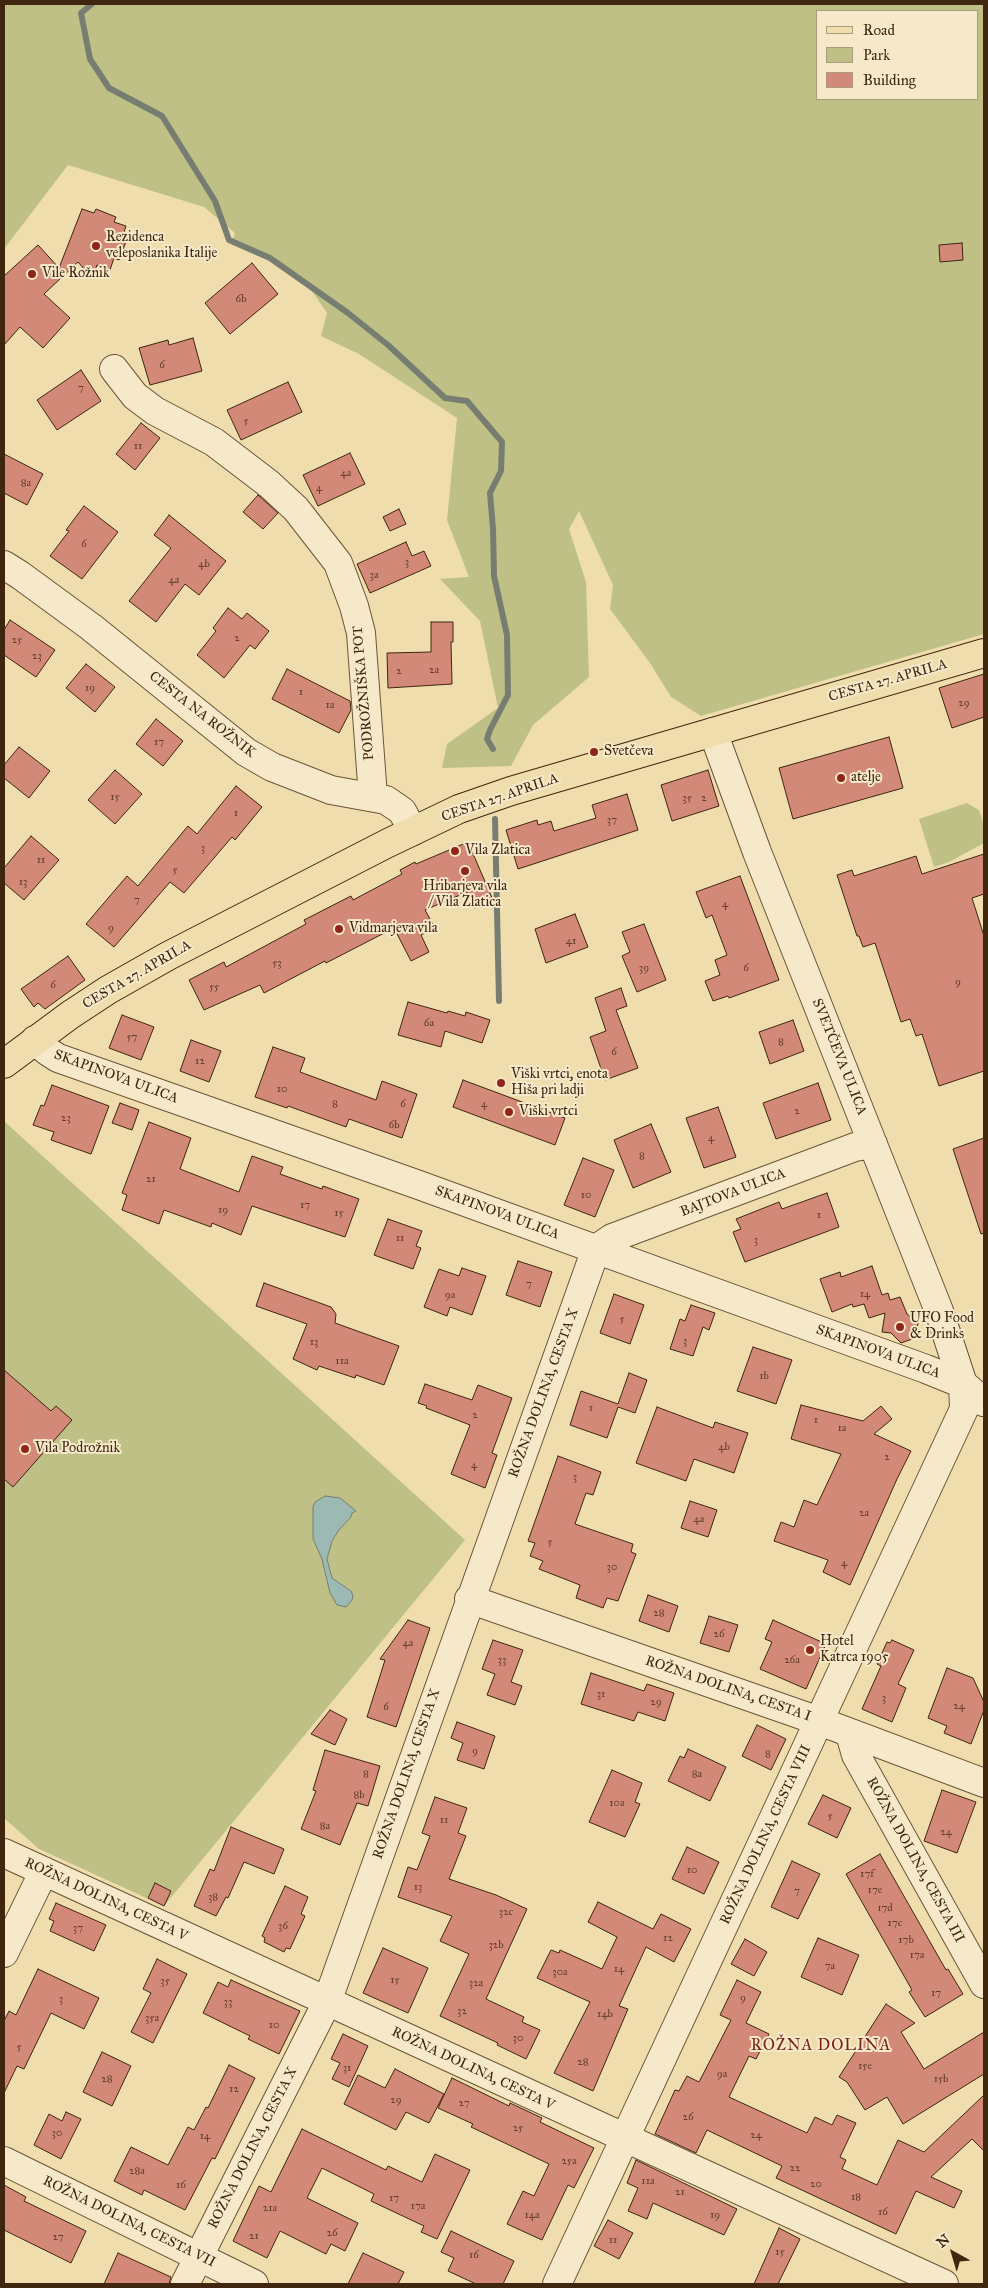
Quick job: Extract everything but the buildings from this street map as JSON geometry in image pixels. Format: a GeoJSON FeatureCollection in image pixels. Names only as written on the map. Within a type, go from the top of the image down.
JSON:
{"type":"FeatureCollection","features":[{"type":"Feature","properties":{"kind":"main road","name":"CESTA 27. APRILA"},"geometry":{"type":"LineString","coordinates":[[4,1064],[35,1040],[108,990],[168,956],[459,809],[511,791],[984,653]]}},
{"type":"Feature","properties":{"kind":"street","name":"PODROŽNIŠKA POT"},"geometry":{"type":"LineString","coordinates":[[114,369],[130,392],[155,411],[214,442],[269,484],[296,509],[338,563],[354,606],[360,633],[373,797]]}},
{"type":"Feature","properties":{"kind":"street","name":"CESTA NA ROŽNIK"},"geometry":{"type":"LineString","coordinates":[[4,566],[20,574],[91,627],[246,752],[272,767],[331,790],[386,800],[399,808],[413,831]]}},
{"type":"Feature","properties":{"kind":"street","name":"SVETČEVA ULICA"},"geometry":{"type":"LineString","coordinates":[[713,732],[757,852],[939,1312],[963,1384]]}},
{"type":"Feature","properties":{"kind":"street","name":"SKAPINOVA ULICA"},"geometry":{"type":"LineString","coordinates":[[35,1040],[46,1051],[58,1058],[596,1249],[963,1384]]}},
{"type":"Feature","properties":{"kind":"street","name":"BAJTOVA ULICA"},"geometry":{"type":"LineString","coordinates":[[596,1249],[612,1238],[855,1147],[873,1144]]}},
{"type":"Feature","properties":{"kind":"street","name":"ROŽNA DOLINA, CESTA X"},"geometry":{"type":"LineString","coordinates":[[185,2284],[327,2002],[469,1599],[596,1249]]}},
{"type":"Feature","properties":{"kind":"street"},"geometry":{"type":"LineString","coordinates":[[963,1384],[984,1402]]}},
{"type":"Feature","properties":{"kind":"street","name":"ROŽNA DOLINA, CESTA VIII"},"geometry":{"type":"LineString","coordinates":[[557,2284],[964,1409],[963,1384]]}},
{"type":"Feature","properties":{"kind":"street","name":"ROŽNA DOLINA, CESTA I"},"geometry":{"type":"LineString","coordinates":[[469,1599],[819,1721],[984,1784]]}},
{"type":"Feature","properties":{"kind":"street","name":"ROŽNA DOLINA, CESTA III"},"geometry":{"type":"LineString","coordinates":[[850,1734],[856,1755],[984,1984]]}},
{"type":"Feature","properties":{"kind":"street","name":"ROŽNA DOLINA, CESTA V"},"geometry":{"type":"LineString","coordinates":[[4,1853],[944,2284]]}},
{"type":"Feature","properties":{"kind":"street"},"geometry":{"type":"LineString","coordinates":[[4,1952],[44,1871]]}},
{"type":"Feature","properties":{"kind":"street","name":"ROŽNA DOLINA, CESTA VII"},"geometry":{"type":"LineString","coordinates":[[4,2160],[254,2284]]}},
{"type":"Feature","properties":{"kind":"green space"},"geometry":{"type":"Polygon","coordinates":[[[4,4],[984,4],[984,634],[701,716],[671,697],[650,663],[610,609],[613,585],[579,511],[569,529],[586,582],[589,677],[533,725],[511,766],[442,768],[447,744],[498,708],[480,621],[440,579],[469,577],[447,520],[457,418],[359,354],[321,336],[327,313],[303,278],[232,242],[235,233],[204,207],[68,165],[4,249],[4,4]]]}},
{"type":"Feature","properties":{"kind":"green space"},"geometry":{"type":"Polygon","coordinates":[[[967,803],[979,810],[984,825],[984,843],[949,862],[934,867],[919,819],[967,803]]]}},
{"type":"Feature","properties":{"kind":"green space"},"geometry":{"type":"Polygon","coordinates":[[[4,1121],[465,1540],[164,1906],[39,1849],[4,1818],[4,1121]]]}},
{"type":"Feature","properties":{"kind":"water"},"geometry":{"type":"Polygon","coordinates":[[[325,1496],[340,1498],[356,1511],[352,1513],[351,1517],[338,1531],[332,1541],[327,1559],[332,1578],[351,1591],[353,1596],[346,1607],[337,1605],[330,1593],[322,1559],[313,1539],[313,1507],[315,1502],[325,1496]]]}},
{"type":"Feature","properties":{"kind":"waterway"},"geometry":{"type":"LineString","coordinates":[[92,4],[81,13],[90,59],[109,88],[162,116],[215,201],[229,240],[270,258],[348,313],[388,345],[445,398],[467,401],[502,442],[501,471],[490,493],[494,576],[507,635],[508,695],[487,739],[493,749]]}},
{"type":"Feature","properties":{"kind":"waterway"},"geometry":{"type":"LineString","coordinates":[[495,819],[499,1001]]}},
{"type":"Feature","properties":{"kind":"place","name":"Rezidenca veleposlanika Italije"},"geometry":{"type":"Point","coordinates":[96,246]}},
{"type":"Feature","properties":{"kind":"place","name":"Vile Rožnik"},"geometry":{"type":"Point","coordinates":[32,274]}},
{"type":"Feature","properties":{"kind":"place","name":"Svetčeva"},"geometry":{"type":"Point","coordinates":[594,752]}},
{"type":"Feature","properties":{"kind":"place","name":"atelje"},"geometry":{"type":"Point","coordinates":[841,778]}},
{"type":"Feature","properties":{"kind":"place","name":"Vila Zlatica"},"geometry":{"type":"Point","coordinates":[455,851]}},
{"type":"Feature","properties":{"kind":"place","name":"Hribarjeva vila / Vila Zlatica"},"geometry":{"type":"Point","coordinates":[465,871]}},
{"type":"Feature","properties":{"kind":"place","name":"Vidmarjeva vila"},"geometry":{"type":"Point","coordinates":[339,929]}},
{"type":"Feature","properties":{"kind":"place","name":"Viški vrtci, enota Hiša pri ladji"},"geometry":{"type":"Point","coordinates":[501,1083]}},
{"type":"Feature","properties":{"kind":"place","name":"Viški vrtci"},"geometry":{"type":"Point","coordinates":[509,1112]}},
{"type":"Feature","properties":{"kind":"place","name":"UFO Food & Drinks"},"geometry":{"type":"Point","coordinates":[900,1327]}},
{"type":"Feature","properties":{"kind":"place","name":"Vila Podrožnik"},"geometry":{"type":"Point","coordinates":[25,1449]}},
{"type":"Feature","properties":{"kind":"place","name":"Hotel Katrca 1905"},"geometry":{"type":"Point","coordinates":[810,1650]}},
{"type":"Feature","properties":{"kind":"district","name":"ROŽNA DOLINA"},"geometry":{"type":"Point","coordinates":[821,2046]}}]}
